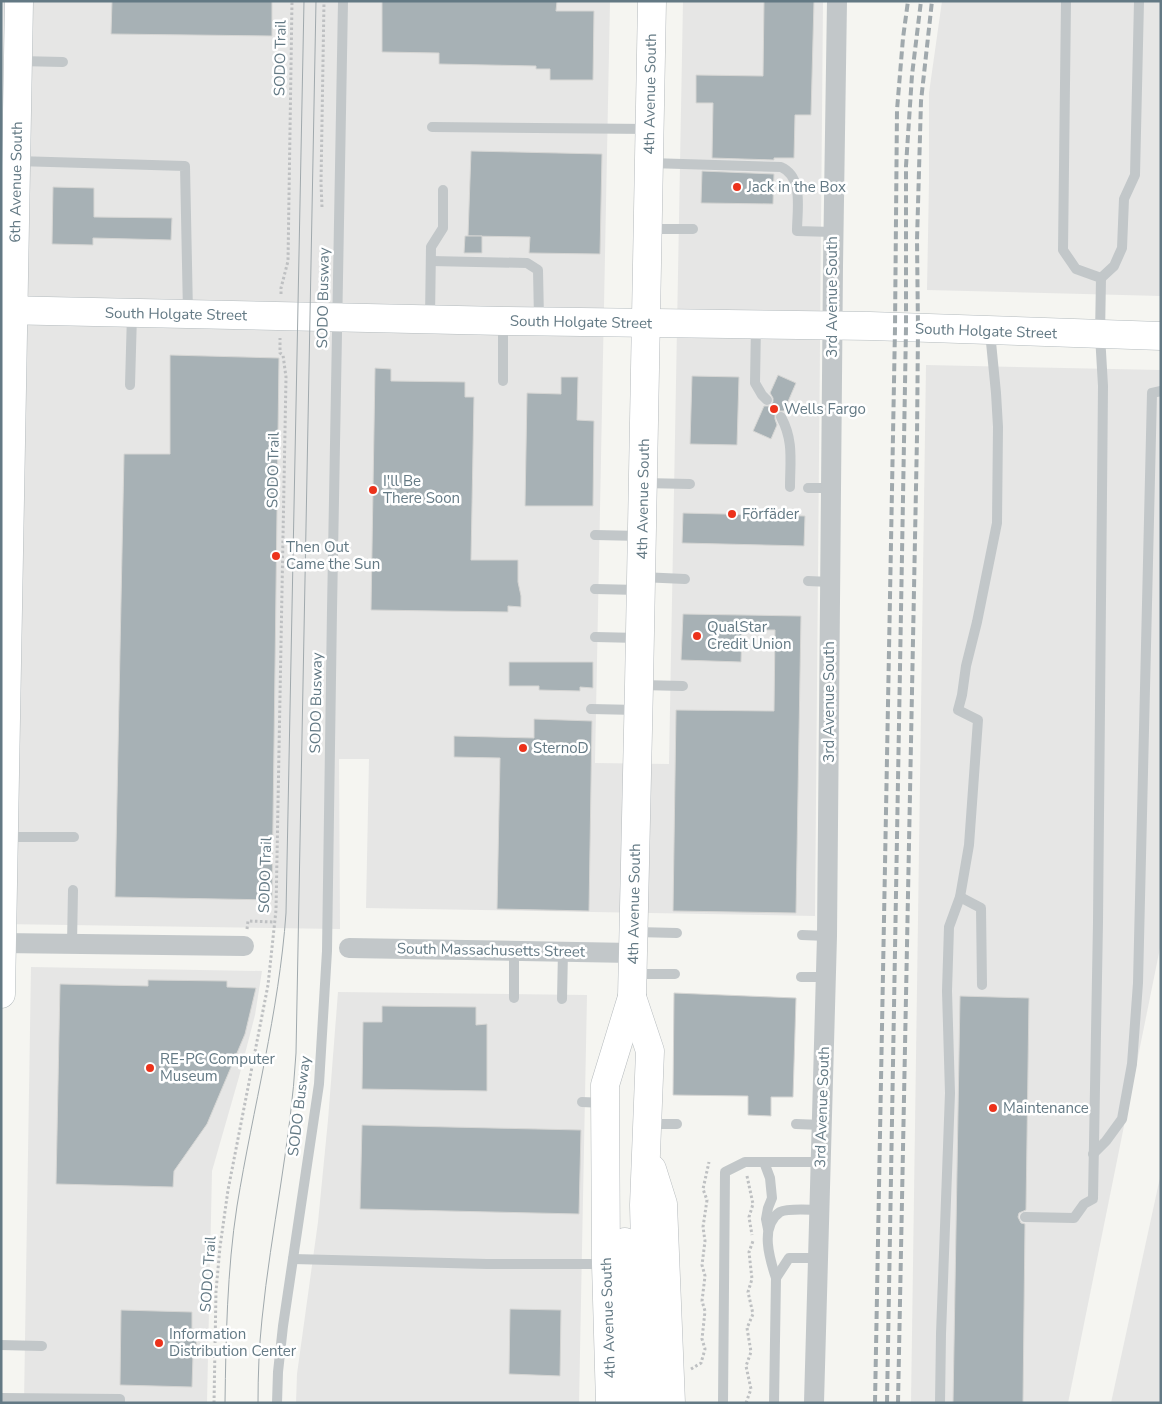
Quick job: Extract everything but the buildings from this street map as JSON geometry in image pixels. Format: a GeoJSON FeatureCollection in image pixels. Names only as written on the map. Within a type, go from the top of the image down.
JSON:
{"type":"FeatureCollection","features":[{"type":"Feature","properties":{"kind":"main road","name":"6th Avenue South"},"geometry":{"type":"LineString","coordinates":[[1,994],[4,836],[7,310],[16,161],[19,1]]}},
{"type":"Feature","properties":{"kind":"main road","name":"4th Avenue South"},"geometry":{"type":"LineString","coordinates":[[649,1403],[644,1206],[650,1051],[632,964],[652,1]]}},
{"type":"Feature","properties":{"kind":"main road","name":"South Holgate Street"},"geometry":{"type":"LineString","coordinates":[[7,310],[503,321],[756,324],[1161,336]]}},
{"type":"Feature","properties":{"kind":"main road"},"geometry":{"type":"LineString","coordinates":[[630,1403],[625,1263],[604,1097],[625,1049],[632,964]]}},
{"type":"Feature","properties":{"kind":"main road","name":"4th Avenue South"},"geometry":{"type":"LineString","coordinates":[[604,1097],[610,1403]]}},
{"type":"Feature","properties":{"kind":"main road"},"geometry":{"type":"LineString","coordinates":[[646,1150],[663,1204],[671,1403]]}},
{"type":"Feature","properties":{"kind":"street","name":"3rd Avenue South"},"geometry":{"type":"LineString","coordinates":[[814,1403],[827,936],[833,232],[837,1]]}},
{"type":"Feature","properties":{"kind":"street"},"geometry":{"type":"LineString","coordinates":[[2,943],[244,946]]}},
{"type":"Feature","properties":{"kind":"street","name":"South Massachusetts Street"},"geometry":{"type":"LineString","coordinates":[[349,948],[563,951],[632,964]]}},
{"type":"Feature","properties":{"kind":"lane","name":"SODO Busway"},"geometry":{"type":"LineString","coordinates":[[277,1403],[283,1326],[320,1084],[327,951],[343,1]]}},
{"type":"Feature","properties":{"kind":"lane"},"geometry":{"type":"LineString","coordinates":[[1066,1],[1063,250],[1076,269],[1100,278]]}},
{"type":"Feature","properties":{"kind":"lane"},"geometry":{"type":"LineString","coordinates":[[1026,1217],[1074,1218],[1084,1204],[1093,1199],[1098,922],[1103,386],[1100,335],[1100,278],[1114,266],[1122,248],[1124,199],[1135,175],[1139,1]]}},
{"type":"Feature","properties":{"kind":"lane"},"geometry":{"type":"LineString","coordinates":[[18,62],[64,62]]}},
{"type":"Feature","properties":{"kind":"lane"},"geometry":{"type":"LineString","coordinates":[[432,127],[650,130]]}},
{"type":"Feature","properties":{"kind":"lane"},"geometry":{"type":"LineString","coordinates":[[16,161],[185,166],[188,314]]}},
{"type":"Feature","properties":{"kind":"lane"},"geometry":{"type":"LineString","coordinates":[[649,162],[781,167],[786,169],[795,180],[797,188],[797,231],[833,232]]}},
{"type":"Feature","properties":{"kind":"lane"},"geometry":{"type":"LineString","coordinates":[[430,319],[431,247],[443,228],[443,190]]}},
{"type":"Feature","properties":{"kind":"lane"},"geometry":{"type":"LineString","coordinates":[[648,229],[692,229]]}},
{"type":"Feature","properties":{"kind":"lane"},"geometry":{"type":"LineString","coordinates":[[431,261],[527,263],[538,270],[539,321]]}},
{"type":"Feature","properties":{"kind":"lane"},"geometry":{"type":"LineString","coordinates":[[130,385],[132,313]]}},
{"type":"Feature","properties":{"kind":"lane"},"geometry":{"type":"LineString","coordinates":[[503,321],[503,381]]}},
{"type":"Feature","properties":{"kind":"lane"},"geometry":{"type":"LineString","coordinates":[[756,324],[756,383],[767,400]]}},
{"type":"Feature","properties":{"kind":"lane"},"geometry":{"type":"LineString","coordinates":[[940,1403],[940,1334],[950,1093],[946,991],[950,927],[960,897],[969,845],[978,720],[958,710],[997,523],[998,427],[990,331]]}},
{"type":"Feature","properties":{"kind":"lane"},"geometry":{"type":"LineString","coordinates":[[1093,1154],[1106,1141],[1122,1119],[1132,1064],[1138,983],[1152,393],[1161,391]]}},
{"type":"Feature","properties":{"kind":"lane"},"geometry":{"type":"LineString","coordinates":[[781,417],[788,429],[791,442],[790,487]]}},
{"type":"Feature","properties":{"kind":"lane"},"geometry":{"type":"LineString","coordinates":[[643,483],[690,484]]}},
{"type":"Feature","properties":{"kind":"lane"},"geometry":{"type":"LineString","coordinates":[[808,488],[831,488]]}},
{"type":"Feature","properties":{"kind":"lane"},"geometry":{"type":"LineString","coordinates":[[595,535],[642,536]]}},
{"type":"Feature","properties":{"kind":"lane"},"geometry":{"type":"LineString","coordinates":[[595,589],[685,578]]}},
{"type":"Feature","properties":{"kind":"lane"},"geometry":{"type":"LineString","coordinates":[[808,581],[830,582]]}},
{"type":"Feature","properties":{"kind":"lane"},"geometry":{"type":"LineString","coordinates":[[595,637],[640,638]]}},
{"type":"Feature","properties":{"kind":"lane"},"geometry":{"type":"LineString","coordinates":[[592,709],[682,686]]}},
{"type":"Feature","properties":{"kind":"lane"},"geometry":{"type":"LineString","coordinates":[[4,836],[74,837]]}},
{"type":"Feature","properties":{"kind":"lane"},"geometry":{"type":"LineString","coordinates":[[72,944],[73,890]]}},
{"type":"Feature","properties":{"kind":"lane"},"geometry":{"type":"LineString","coordinates":[[960,897],[981,908],[982,986]]}},
{"type":"Feature","properties":{"kind":"lane"},"geometry":{"type":"LineString","coordinates":[[632,964],[677,933]]}},
{"type":"Feature","properties":{"kind":"lane"},"geometry":{"type":"LineString","coordinates":[[802,935],[827,936]]}},
{"type":"Feature","properties":{"kind":"lane"},"geometry":{"type":"LineString","coordinates":[[514,950],[514,998]]}},
{"type":"Feature","properties":{"kind":"lane"},"geometry":{"type":"LineString","coordinates":[[562,999],[563,951]]}},
{"type":"Feature","properties":{"kind":"lane"},"geometry":{"type":"LineString","coordinates":[[632,964],[675,974]]}},
{"type":"Feature","properties":{"kind":"lane"},"geometry":{"type":"LineString","coordinates":[[801,976],[826,977]]}},
{"type":"Feature","properties":{"kind":"lane"},"geometry":{"type":"LineString","coordinates":[[647,1124],[677,1124]]}},
{"type":"Feature","properties":{"kind":"lane"},"geometry":{"type":"LineString","coordinates":[[796,1124],[822,1125]]}},
{"type":"Feature","properties":{"kind":"lane"},"geometry":{"type":"LineString","coordinates":[[724,1403],[725,1172],[745,1162],[821,1162]]}},
{"type":"Feature","properties":{"kind":"lane"},"geometry":{"type":"LineString","coordinates":[[764,1162],[770,1178],[772,1198],[766,1219],[768,1254],[776,1278],[774,1403]]}},
{"type":"Feature","properties":{"kind":"lane"},"geometry":{"type":"LineString","coordinates":[[768,1228],[774,1218],[781,1212],[789,1210],[819,1210]]}},
{"type":"Feature","properties":{"kind":"lane"},"geometry":{"type":"LineString","coordinates":[[776,1278],[789,1258],[818,1258]]}},
{"type":"Feature","properties":{"kind":"lane"},"geometry":{"type":"LineString","coordinates":[[293,1259],[487,1264],[606,1264]]}},
{"type":"Feature","properties":{"kind":"lane"},"geometry":{"type":"LineString","coordinates":[[1,1345],[42,1346]]}},
{"type":"Feature","properties":{"kind":"lane"},"geometry":{"type":"LineString","coordinates":[[1,1398],[65,1401],[120,1399],[120,1403]]}},
{"type":"Feature","properties":{"kind":"path","name":"SODO Trail"},"geometry":{"type":"LineString","coordinates":[[281,294],[288,261],[292,1]]}},
{"type":"Feature","properties":{"kind":"path"},"geometry":{"type":"LineString","coordinates":[[322,207],[324,1]]}},
{"type":"Feature","properties":{"kind":"path","name":"SODO Trail"},"geometry":{"type":"LineString","coordinates":[[214,1403],[216,1291],[220,1248],[228,1190],[268,985],[274,922],[286,377],[283,355],[280,353],[280,344]]}},
{"type":"Feature","properties":{"kind":"path"},"geometry":{"type":"LineString","coordinates":[[244,946],[248,921],[274,922]]}},
{"type":"Feature","properties":{"kind":"path"},"geometry":{"type":"LineString","coordinates":[[689,1370],[701,1363],[705,1349],[702,1339],[705,1311],[702,1301],[706,1276],[702,1265],[705,1241],[703,1227],[707,1200],[703,1189],[709,1162]]}},
{"type":"Feature","properties":{"kind":"path"},"geometry":{"type":"LineString","coordinates":[[746,1403],[751,1389],[746,1366],[751,1352],[747,1328],[753,1314],[748,1292],[752,1279],[749,1252],[753,1242],[749,1217],[753,1204],[747,1176]]}},
{"type":"Feature","properties":{"kind":"shaded area"},"geometry":{"type":"Polygon","coordinates":[[[1,1],[610,1],[595,763],[669,764],[683,1],[823,1],[815,916],[366,908],[369,759],[339,759],[340,929],[1,924],[1,1]]]}},
{"type":"Feature","properties":{"kind":"shaded area"},"geometry":{"type":"Polygon","coordinates":[[[942,1],[1161,1],[1161,296],[927,290],[929,93],[942,1]]]}},
{"type":"Feature","properties":{"kind":"shaded area"},"geometry":{"type":"Polygon","coordinates":[[[926,365],[1161,370],[1161,943],[1068,1403],[911,1403],[926,365]]]}},
{"type":"Feature","properties":{"kind":"shaded area"},"geometry":{"type":"Polygon","coordinates":[[[31,967],[262,971],[255,1015],[212,1171],[207,1403],[24,1403],[31,967]]]}},
{"type":"Feature","properties":{"kind":"shaded area"},"geometry":{"type":"Polygon","coordinates":[[[338,992],[587,995],[579,1403],[296,1403],[297,1374],[318,1222],[338,992]]]}},
{"type":"Feature","properties":{"kind":"shaded area"},"geometry":{"type":"Polygon","coordinates":[[[1161,1173],[1161,1403],[1111,1403],[1161,1173]]]}},
{"type":"Feature","properties":{"kind":"tram line"},"geometry":{"type":"LineString","coordinates":[[225,1403],[228,1304],[234,1230],[243,1169],[278,987],[286,913],[304,1]]}},
{"type":"Feature","properties":{"kind":"tram line"},"geometry":{"type":"LineString","coordinates":[[258,1403],[262,1319],[290,1120],[296,1053],[316,1]]}},
{"type":"Feature","properties":{"kind":"railway"},"geometry":{"type":"LineString","coordinates":[[875,1403],[895,328],[897,110],[908,1]]}},
{"type":"Feature","properties":{"kind":"railway"},"geometry":{"type":"LineString","coordinates":[[887,1403],[906,328],[906,166],[912,75],[921,1]]}},
{"type":"Feature","properties":{"kind":"railway"},"geometry":{"type":"LineString","coordinates":[[898,1403],[917,437],[917,240],[921,101],[932,1]]}},
{"type":"Feature","properties":{"kind":"place","name":"Jack in the Box"},"geometry":{"type":"Point","coordinates":[737,187]}},
{"type":"Feature","properties":{"kind":"place","name":"Wells Fargo"},"geometry":{"type":"Point","coordinates":[774,409]}},
{"type":"Feature","properties":{"kind":"place","name":"I'll Be There Soon"},"geometry":{"type":"Point","coordinates":[373,490]}},
{"type":"Feature","properties":{"kind":"place","name":"Förfäder"},"geometry":{"type":"Point","coordinates":[732,514]}},
{"type":"Feature","properties":{"kind":"place","name":"Then Out Came the Sun"},"geometry":{"type":"Point","coordinates":[276,556]}},
{"type":"Feature","properties":{"kind":"place","name":"QualStar Credit Union"},"geometry":{"type":"Point","coordinates":[697,636]}},
{"type":"Feature","properties":{"kind":"place","name":"SternoD"},"geometry":{"type":"Point","coordinates":[523,748]}},
{"type":"Feature","properties":{"kind":"place","name":"RE-PC Computer Museum"},"geometry":{"type":"Point","coordinates":[150,1068]}},
{"type":"Feature","properties":{"kind":"place","name":"Maintenance"},"geometry":{"type":"Point","coordinates":[993,1108]}},
{"type":"Feature","properties":{"kind":"place","name":"Information Distribution Center"},"geometry":{"type":"Point","coordinates":[159,1343]}}]}
